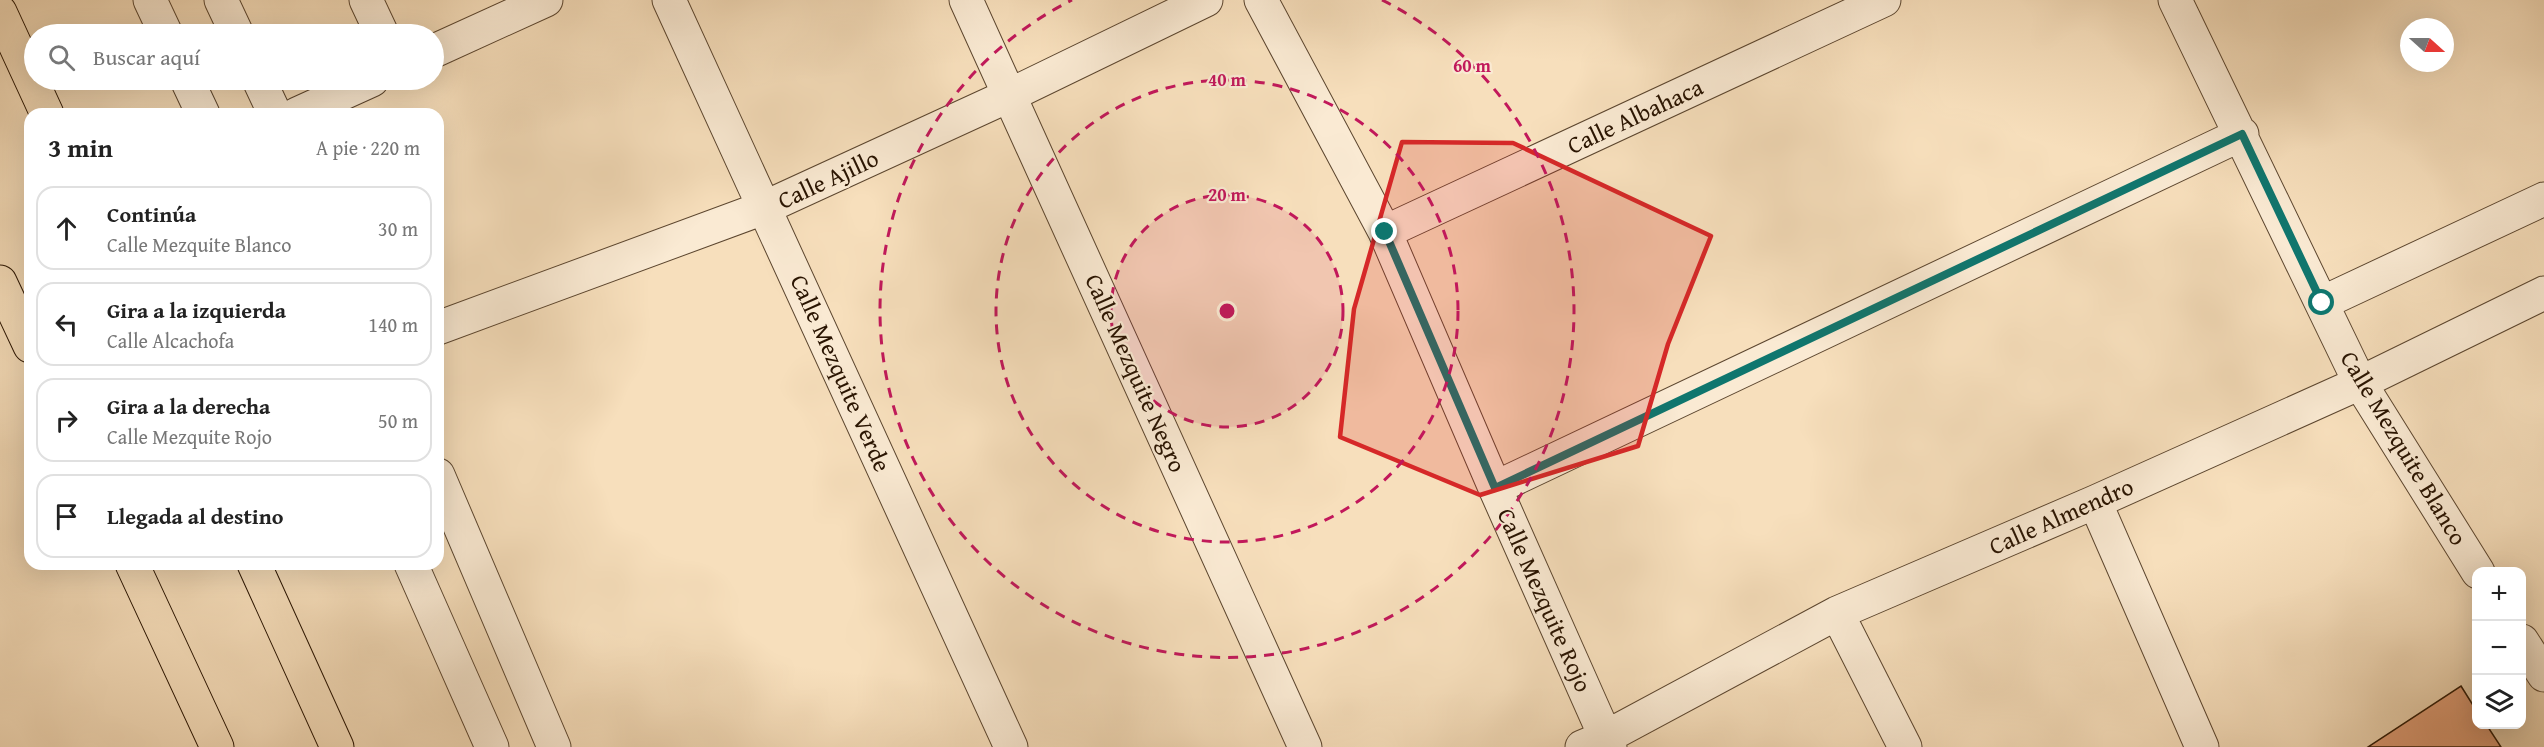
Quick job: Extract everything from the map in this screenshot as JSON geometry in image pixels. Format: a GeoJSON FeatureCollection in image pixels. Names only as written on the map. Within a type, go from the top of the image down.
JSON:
{"type":"FeatureCollection","features":[{"type":"Feature","properties":{"kind":"main road"},"geometry":{"type":"LineString","coordinates":[[0,12],[24,64]]}},
{"type":"Feature","properties":{"kind":"main road"},"geometry":{"type":"LineString","coordinates":[[36,90],[44,108]]}},
{"type":"Feature","properties":{"kind":"main road"},"geometry":{"type":"LineString","coordinates":[[0,282],[24,333]]}},
{"type":"Feature","properties":{"kind":"main road"},"geometry":{"type":"LineString","coordinates":[[135,570],[217,747]]}},
{"type":"Feature","properties":{"kind":"main road"},"geometry":{"type":"LineString","coordinates":[[257,570],[337,747]]}},
{"type":"Feature","properties":{"kind":"street"},"geometry":{"type":"LineString","coordinates":[[150,0],[161,24]]}},
{"type":"Feature","properties":{"kind":"street"},"geometry":{"type":"LineString","coordinates":[[221,0],[232,24]]}},
{"type":"Feature","properties":{"kind":"street"},"geometry":{"type":"LineString","coordinates":[[366,0],[377,24]]}},
{"type":"Feature","properties":{"kind":"street"},"geometry":{"type":"LineString","coordinates":[[444,46],[546,0]]}},
{"type":"Feature","properties":{"kind":"street","name":"Calle Mezquite Verde"},"geometry":{"type":"LineString","coordinates":[[669,0],[766,207],[1011,747]]}},
{"type":"Feature","properties":{"kind":"street","name":"Calle Mezquite Negro"},"geometry":{"type":"LineString","coordinates":[[966,0],[1305,747]]}},
{"type":"Feature","properties":{"kind":"street","name":"Calle Ajillo"},"geometry":{"type":"LineString","coordinates":[[444,326],[766,207],[1010,95],[1206,0]]}},
{"type":"Feature","properties":{"kind":"street","name":"Calle Mezquite Rojo"},"geometry":{"type":"LineString","coordinates":[[1261,0],[1385,232],[1495,488],[1599,744]]}},
{"type":"Feature","properties":{"kind":"street","name":"Calle Albahaca"},"geometry":{"type":"LineString","coordinates":[[1385,232],[1884,0]]}},
{"type":"Feature","properties":{"kind":"street","name":"Calle Mezquite Blanco"},"geometry":{"type":"LineString","coordinates":[[2175,0],[2242,134],[2360,383],[2475,567]]}},
{"type":"Feature","properties":{"kind":"street"},"geometry":{"type":"LineString","coordinates":[[192,90],[200,108]]}},
{"type":"Feature","properties":{"kind":"street"},"geometry":{"type":"LineString","coordinates":[[264,90],[272,108]]}},
{"type":"Feature","properties":{"kind":"street"},"geometry":{"type":"LineString","coordinates":[[310,108],[350,90]]}},
{"type":"Feature","properties":{"kind":"street"},"geometry":{"type":"LineString","coordinates":[[1495,488],[2242,134]]}},
{"type":"Feature","properties":{"kind":"street"},"geometry":{"type":"LineString","coordinates":[[2322,303],[2544,199]]}},
{"type":"Feature","properties":{"kind":"street","name":"Calle Almendro"},"geometry":{"type":"LineString","coordinates":[[1599,744],[1837,613],[2095,502],[2360,383],[2544,292]]}},
{"type":"Feature","properties":{"kind":"street"},"geometry":{"type":"LineString","coordinates":[[444,490],[554,747]]}},
{"type":"Feature","properties":{"kind":"street"},"geometry":{"type":"LineString","coordinates":[[2095,502],[2202,747]]}},
{"type":"Feature","properties":{"kind":"street"},"geometry":{"type":"LineString","coordinates":[[414,570],[492,747]]}},
{"type":"Feature","properties":{"kind":"street"},"geometry":{"type":"LineString","coordinates":[[1837,613],[1905,747]]}},
{"type":"Feature","properties":{"kind":"street"},"geometry":{"type":"LineString","coordinates":[[2526,647],[2544,675]]}},
{"type":"Feature","properties":{"kind":"highlighted area"},"geometry":{"type":"Polygon","coordinates":[[[1402,142],[1513,143],[1711,236],[1668,344],[1638,446],[1480,495],[1340,437],[1354,309],[1402,142]]]}},
{"type":"Feature","properties":{"kind":"building"},"geometry":{"type":"Polygon","coordinates":[[[2461,686],[2472,704],[2472,729],[2489,729],[2501,747],[2368,747],[2461,686]]]}},
{"type":"Feature","properties":{"kind":"route"},"geometry":{"type":"LineString","coordinates":[[1385,232],[1495,488],[2242,134],[2322,303]]}}]}
